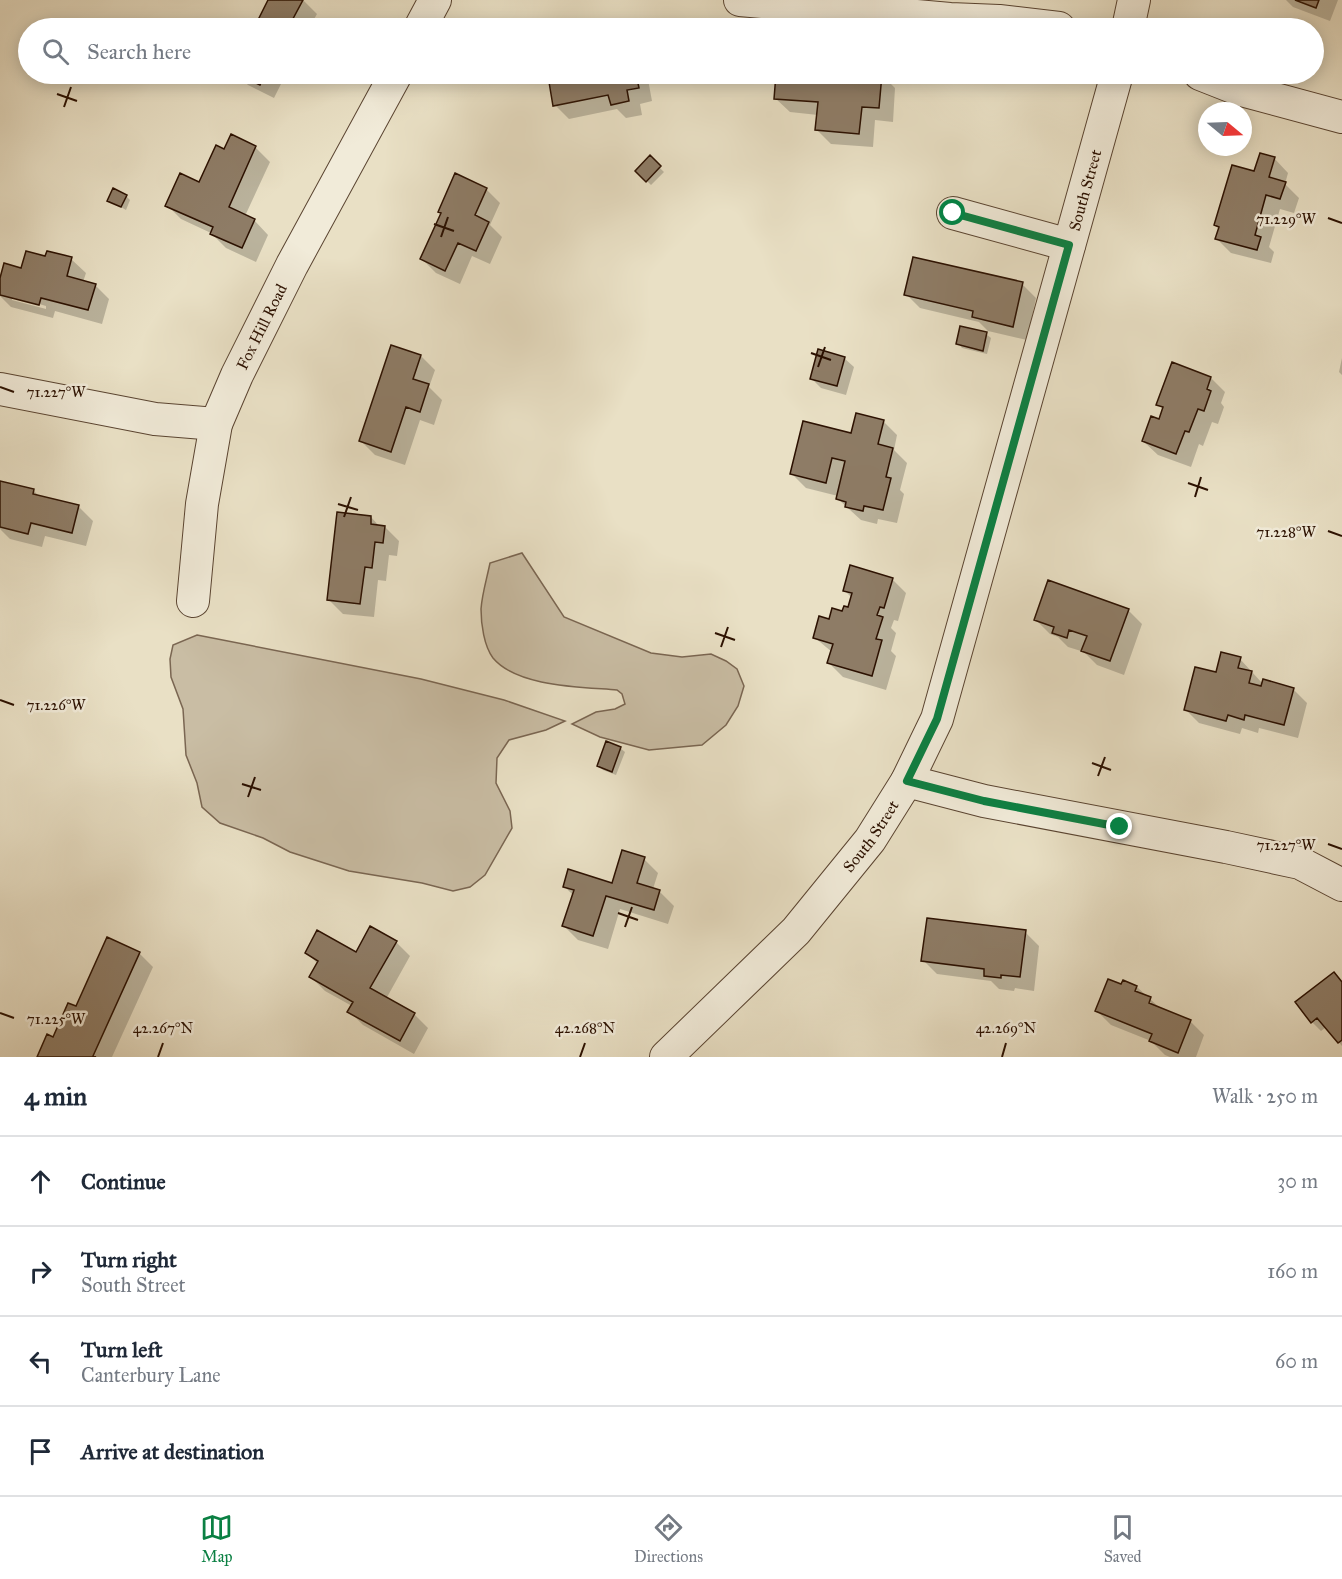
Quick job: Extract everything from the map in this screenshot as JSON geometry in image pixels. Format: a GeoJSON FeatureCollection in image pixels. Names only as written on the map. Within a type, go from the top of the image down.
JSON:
{"type":"FeatureCollection","features":[{"type":"Feature","properties":{"kind":"street"},"geometry":{"type":"LineString","coordinates":[[425,18],[435,0]]}},
{"type":"Feature","properties":{"kind":"street"},"geometry":{"type":"LineString","coordinates":[[740,0],[939,18]]}},
{"type":"Feature","properties":{"kind":"street"},"geometry":{"type":"LineString","coordinates":[[1130,18],[1134,0]]}},
{"type":"Feature","properties":{"kind":"street","name":"Fox Hill Road"},"geometry":{"type":"LineString","coordinates":[[193,601],[201,504],[216,424],[237,375],[292,266],[391,84]]}},
{"type":"Feature","properties":{"kind":"street","name":"South Street"},"geometry":{"type":"LineString","coordinates":[[666,1057],[796,931],[870,840],[907,781],[937,719],[1114,84]]}},
{"type":"Feature","properties":{"kind":"street"},"geometry":{"type":"LineString","coordinates":[[1225,84],[1342,117]]}},
{"type":"Feature","properties":{"kind":"street"},"geometry":{"type":"LineString","coordinates":[[953,213],[1069,245]]}},
{"type":"Feature","properties":{"kind":"street"},"geometry":{"type":"LineString","coordinates":[[0,389],[155,419],[216,424]]}},
{"type":"Feature","properties":{"kind":"street"},"geometry":{"type":"LineString","coordinates":[[907,781],[984,801],[1300,863],[1342,885]]}},
{"type":"Feature","properties":{"kind":"shaded area"},"geometry":{"type":"Polygon","coordinates":[[[522,553],[564,617],[651,653],[682,657],[711,654],[737,669],[744,686],[738,706],[726,725],[702,745],[649,750],[600,737],[572,724],[596,712],[615,709],[625,704],[622,694],[617,690],[551,684],[518,675],[504,668],[493,658],[485,641],[481,615],[482,598],[490,563],[522,553]]]}},
{"type":"Feature","properties":{"kind":"shaded area"},"geometry":{"type":"Polygon","coordinates":[[[197,635],[421,679],[504,700],[565,721],[546,730],[509,740],[497,758],[496,783],[510,811],[512,828],[485,875],[470,887],[453,891],[422,883],[349,871],[290,852],[263,838],[220,823],[202,807],[197,783],[186,755],[183,709],[171,677],[170,659],[173,645],[197,635]]]}},
{"type":"Feature","properties":{"kind":"building"},"geometry":{"type":"Polygon","coordinates":[[[268,0],[303,0],[293,18],[259,18],[268,0]]]}},
{"type":"Feature","properties":{"kind":"building"},"geometry":{"type":"Polygon","coordinates":[[[1295,0],[1319,0],[1316,8],[1295,0]]]}},
{"type":"Feature","properties":{"kind":"building"},"geometry":{"type":"Polygon","coordinates":[[[549,84],[638,84],[639,88],[627,90],[629,101],[611,105],[608,95],[553,106],[549,84]]]}},
{"type":"Feature","properties":{"kind":"building"},"geometry":{"type":"Polygon","coordinates":[[[775,84],[881,84],[879,108],[862,107],[859,134],[815,130],[818,102],[774,99],[775,84]]]}},
{"type":"Feature","properties":{"kind":"building"},"geometry":{"type":"Polygon","coordinates":[[[231,134],[256,146],[229,207],[255,219],[242,248],[210,234],[213,227],[165,206],[180,173],[199,182],[216,145],[224,149],[231,134]]]}},
{"type":"Feature","properties":{"kind":"building"},"geometry":{"type":"Polygon","coordinates":[[[1260,153],[1275,157],[1269,177],[1286,182],[1280,199],[1266,195],[1255,235],[1261,237],[1257,250],[1215,239],[1219,227],[1214,225],[1232,165],[1254,171],[1260,153]]]}},
{"type":"Feature","properties":{"kind":"building"},"geometry":{"type":"Polygon","coordinates":[[[650,155],[661,166],[646,182],[635,171],[650,155]]]}},
{"type":"Feature","properties":{"kind":"building"},"geometry":{"type":"Polygon","coordinates":[[[455,173],[487,188],[475,215],[489,222],[476,251],[458,243],[445,271],[420,259],[441,213],[438,212],[455,173]]]}},
{"type":"Feature","properties":{"kind":"building"},"geometry":{"type":"Polygon","coordinates":[[[113,188],[127,195],[121,207],[107,201],[113,188]]]}},
{"type":"Feature","properties":{"kind":"building"},"geometry":{"type":"Polygon","coordinates":[[[26,251],[45,256],[47,251],[72,257],[67,276],[96,284],[88,310],[41,298],[39,305],[0,295],[0,278],[4,263],[21,268],[26,251]]]}},
{"type":"Feature","properties":{"kind":"building"},"geometry":{"type":"Polygon","coordinates":[[[913,257],[1023,282],[1013,327],[972,317],[973,311],[904,295],[913,257]]]}},
{"type":"Feature","properties":{"kind":"building"},"geometry":{"type":"Polygon","coordinates":[[[960,326],[987,332],[983,351],[956,344],[960,326]]]}},
{"type":"Feature","properties":{"kind":"building"},"geometry":{"type":"Polygon","coordinates":[[[391,345],[421,355],[413,379],[429,384],[420,412],[406,407],[391,452],[359,441],[391,345]]]}},
{"type":"Feature","properties":{"kind":"building"},"geometry":{"type":"Polygon","coordinates":[[[818,349],[845,357],[837,386],[810,379],[818,349]]]}},
{"type":"Feature","properties":{"kind":"building"},"geometry":{"type":"Polygon","coordinates":[[[1172,362],[1211,377],[1207,389],[1211,391],[1204,411],[1198,409],[1189,432],[1185,431],[1176,454],[1142,441],[1151,416],[1159,419],[1163,407],[1156,405],[1172,362]]]}},
{"type":"Feature","properties":{"kind":"building"},"geometry":{"type":"Polygon","coordinates":[[[856,413],[884,420],[878,444],[893,448],[886,477],[891,478],[883,510],[864,506],[863,511],[845,507],[846,502],[836,499],[845,461],[832,458],[826,483],[790,474],[803,421],[851,433],[856,413]]]}},
{"type":"Feature","properties":{"kind":"building"},"geometry":{"type":"Polygon","coordinates":[[[0,481],[34,489],[33,494],[79,505],[72,533],[31,523],[28,534],[0,527],[0,481]]]}},
{"type":"Feature","properties":{"kind":"building"},"geometry":{"type":"Polygon","coordinates":[[[337,512],[371,516],[371,524],[385,526],[383,543],[375,542],[372,568],[365,567],[360,604],[327,600],[337,512]]]}},
{"type":"Feature","properties":{"kind":"building"},"geometry":{"type":"Polygon","coordinates":[[[850,565],[893,578],[884,608],[880,607],[877,615],[883,617],[876,639],[882,640],[872,676],[827,663],[833,644],[813,638],[819,616],[829,619],[832,608],[842,611],[844,606],[848,607],[852,593],[843,591],[850,565]]]}},
{"type":"Feature","properties":{"kind":"building"},"geometry":{"type":"Polygon","coordinates":[[[1048,580],[1129,609],[1110,661],[1081,651],[1087,636],[1069,630],[1067,638],[1052,633],[1054,627],[1034,620],[1048,580]]]}},
{"type":"Feature","properties":{"kind":"building"},"geometry":{"type":"Polygon","coordinates":[[[1221,652],[1241,657],[1238,668],[1252,671],[1249,683],[1261,686],[1263,679],[1294,688],[1284,725],[1245,715],[1244,720],[1228,715],[1226,721],[1184,710],[1195,667],[1216,672],[1221,652]]]}},
{"type":"Feature","properties":{"kind":"building"},"geometry":{"type":"Polygon","coordinates":[[[606,741],[621,747],[612,772],[597,766],[606,741]]]}},
{"type":"Feature","properties":{"kind":"building"},"geometry":{"type":"Polygon","coordinates":[[[622,850],[645,857],[637,883],[660,890],[654,910],[606,896],[593,936],[562,926],[574,890],[563,887],[568,869],[612,883],[622,850]]]}},
{"type":"Feature","properties":{"kind":"building"},"geometry":{"type":"Polygon","coordinates":[[[927,918],[1026,930],[1020,977],[984,976],[984,969],[921,961],[927,918]]]}},
{"type":"Feature","properties":{"kind":"building"},"geometry":{"type":"Polygon","coordinates":[[[370,926],[397,941],[370,988],[415,1013],[400,1041],[347,1012],[353,1002],[309,977],[318,961],[305,953],[317,930],[356,952],[370,926]]]}},
{"type":"Feature","properties":{"kind":"building"},"geometry":{"type":"Polygon","coordinates":[[[107,937],[140,952],[93,1056],[96,1057],[37,1057],[47,1034],[53,1037],[68,1003],[76,1006],[107,937]]]}},
{"type":"Feature","properties":{"kind":"building"},"geometry":{"type":"Polygon","coordinates":[[[1334,972],[1342,982],[1342,1040],[1338,1043],[1317,1018],[1311,1023],[1295,1002],[1334,972]]]}},
{"type":"Feature","properties":{"kind":"building"},"geometry":{"type":"Polygon","coordinates":[[[1108,979],[1121,984],[1123,980],[1137,986],[1135,991],[1151,997],[1149,1003],[1191,1020],[1178,1053],[1149,1041],[1152,1034],[1095,1011],[1108,979]]]}},
{"type":"Feature","properties":{"kind":"route"},"geometry":{"type":"LineString","coordinates":[[953,213],[1069,245],[937,719],[907,781],[984,801],[1120,827]]}}]}
